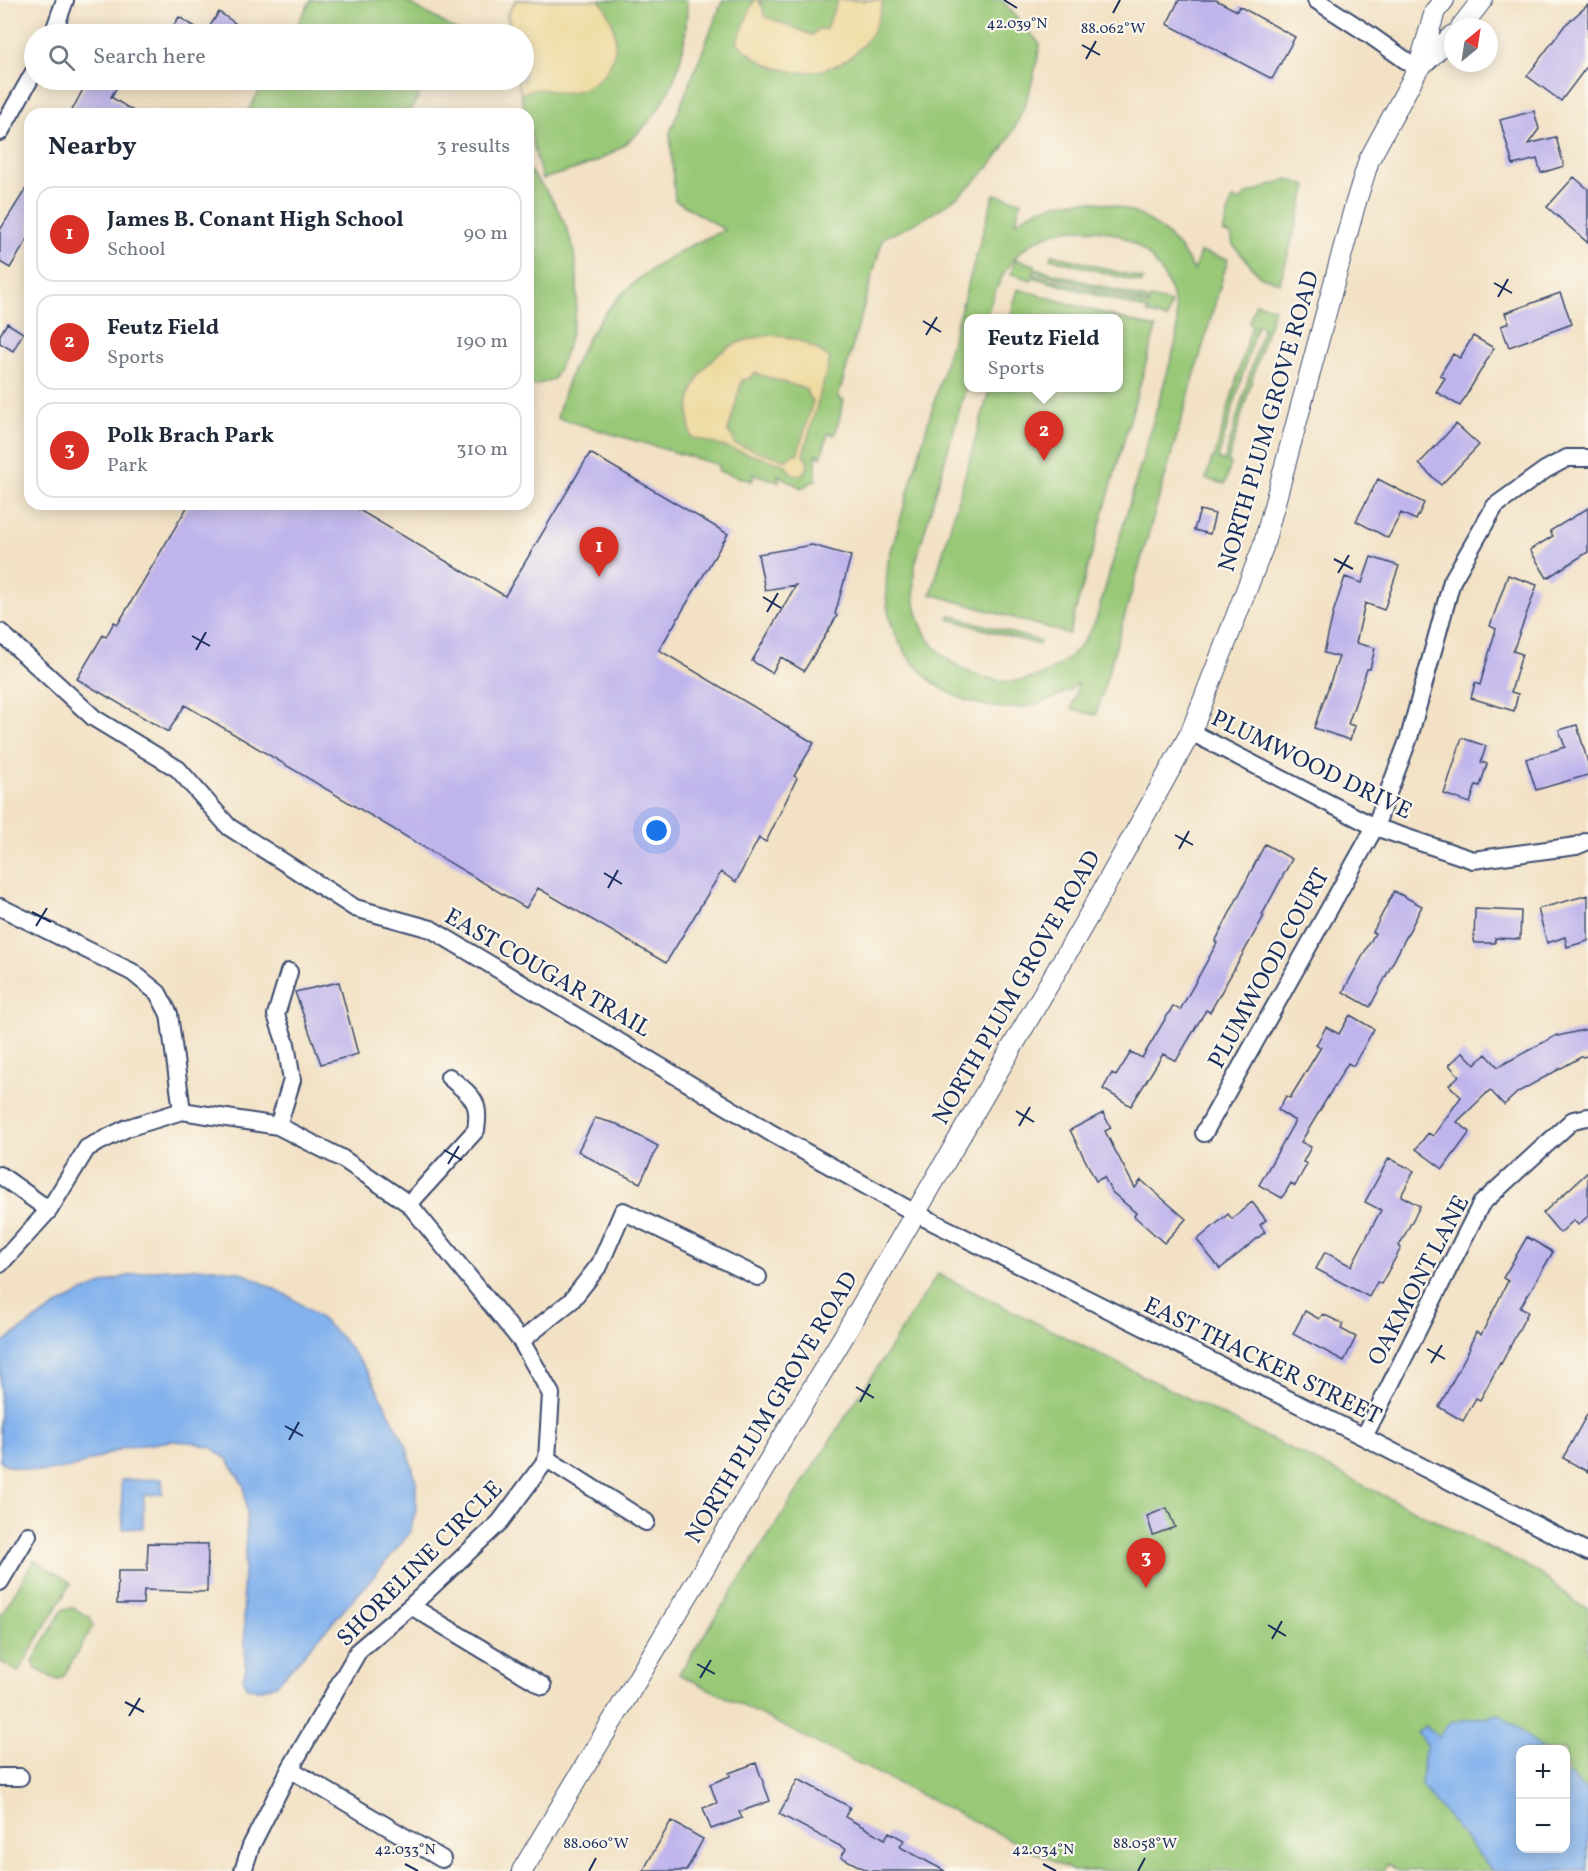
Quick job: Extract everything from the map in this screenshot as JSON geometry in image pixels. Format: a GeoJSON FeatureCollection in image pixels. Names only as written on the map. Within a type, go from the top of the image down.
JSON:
{"type":"FeatureCollection","features":[{"type":"Feature","properties":{"kind":"street"},"geometry":{"type":"LineString","coordinates":[[56,24],[66,0]]}},
{"type":"Feature","properties":{"kind":"street"},"geometry":{"type":"LineString","coordinates":[[1316,0],[1418,69]]}},
{"type":"Feature","properties":{"kind":"street","name":"NORTH PLUM GROVE ROAD"},"geometry":{"type":"LineString","coordinates":[[522,1871],[845,1334],[1083,925],[1191,732],[1263,547],[1369,160],[1418,69],[1435,11],[1444,0]]}},
{"type":"Feature","properties":{"kind":"street"},"geometry":{"type":"LineString","coordinates":[[1468,18],[1482,0]]}},
{"type":"Feature","properties":{"kind":"street","name":"NORTH PLUM GROVE ROAD"},"geometry":{"type":"LineString","coordinates":[[1418,69],[1444,44]]}},
{"type":"Feature","properties":{"kind":"street"},"geometry":{"type":"LineString","coordinates":[[0,132],[24,90]]}},
{"type":"Feature","properties":{"kind":"street","name":"PLUMWOOD COURT"},"geometry":{"type":"LineString","coordinates":[[1204,1133],[1375,827],[1409,738],[1452,581],[1495,506],[1545,470],[1567,458],[1588,458]]}},
{"type":"Feature","properties":{"kind":"street","name":"EAST COUGAR TRAIL"},"geometry":{"type":"LineString","coordinates":[[0,632],[94,718],[178,769],[229,827],[336,896],[355,908],[431,929],[773,1134],[915,1213]]}},
{"type":"Feature","properties":{"kind":"street","name":"PLUMWOOD DRIVE"},"geometry":{"type":"LineString","coordinates":[[1191,732],[1375,827],[1473,860],[1576,846],[1588,841]]}},
{"type":"Feature","properties":{"kind":"street"},"geometry":{"type":"LineString","coordinates":[[0,907],[132,972],[158,993],[169,1014],[182,1112]]}},
{"type":"Feature","properties":{"kind":"street"},"geometry":{"type":"LineString","coordinates":[[278,1126],[292,1080],[286,1044],[276,1015],[289,972]]}},
{"type":"Feature","properties":{"kind":"street"},"geometry":{"type":"LineString","coordinates":[[410,1204],[476,1130],[478,1114],[473,1098],[449,1077]]}},
{"type":"Feature","properties":{"kind":"street"},"geometry":{"type":"LineString","coordinates":[[0,1264],[49,1210],[87,1148],[127,1128],[182,1112],[278,1126],[343,1159],[410,1204],[521,1341],[551,1395],[547,1459],[646,1522]]}},
{"type":"Feature","properties":{"kind":"street","name":"OAKMONT LANE"},"geometry":{"type":"LineString","coordinates":[[1364,1437],[1480,1204],[1573,1120],[1588,1117]]}},
{"type":"Feature","properties":{"kind":"street"},"geometry":{"type":"LineString","coordinates":[[0,1175],[49,1210]]}},
{"type":"Feature","properties":{"kind":"street"},"geometry":{"type":"LineString","coordinates":[[521,1341],[571,1301],[600,1264],[624,1211],[758,1277]]}},
{"type":"Feature","properties":{"kind":"street","name":"EAST THACKER STREET"},"geometry":{"type":"LineString","coordinates":[[915,1213],[1364,1437],[1588,1552]]}},
{"type":"Feature","properties":{"kind":"street","name":"SHORELINE CIRCLE"},"geometry":{"type":"LineString","coordinates":[[243,1871],[251,1846],[290,1769],[359,1650],[411,1606],[501,1522],[547,1459]]}},
{"type":"Feature","properties":{"kind":"street"},"geometry":{"type":"LineString","coordinates":[[0,1582],[28,1535]]}},
{"type":"Feature","properties":{"kind":"street"},"geometry":{"type":"LineString","coordinates":[[411,1606],[543,1686]]}},
{"type":"Feature","properties":{"kind":"street"},"geometry":{"type":"LineString","coordinates":[[290,1769],[442,1859]]}},
{"type":"Feature","properties":{"kind":"street"},"geometry":{"type":"LineString","coordinates":[[0,1777],[20,1777]]}},
{"type":"Feature","properties":{"kind":"green space"},"geometry":{"type":"Polygon","coordinates":[[[311,0],[404,0],[446,24],[298,24],[311,0]]]}},
{"type":"Feature","properties":{"kind":"green space"},"geometry":{"type":"Polygon","coordinates":[[[516,0],[686,0],[687,4],[686,28],[676,73],[668,93],[656,112],[624,145],[603,158],[542,179],[534,148],[534,108],[524,108],[520,90],[534,90],[534,24],[510,24],[507,15],[516,0]]]}},
{"type":"Feature","properties":{"kind":"green space"},"geometry":{"type":"Polygon","coordinates":[[[723,0],[1002,0],[1040,44],[1033,80],[1022,112],[1008,140],[991,165],[970,187],[945,206],[916,223],[883,238],[838,398],[844,400],[835,435],[828,433],[821,458],[816,454],[816,480],[801,488],[778,475],[779,482],[754,474],[752,481],[718,471],[719,465],[557,418],[567,383],[580,352],[596,325],[615,301],[637,280],[663,261],[725,230],[675,200],[670,132],[723,0]]]}},
{"type":"Feature","properties":{"kind":"green space"},"geometry":{"type":"Polygon","coordinates":[[[260,90],[422,90],[412,108],[250,108],[260,90]]]}},
{"type":"Feature","properties":{"kind":"green space"},"geometry":{"type":"Polygon","coordinates":[[[534,176],[549,194],[563,220],[576,265],[576,311],[564,357],[554,379],[534,386],[534,176]]]}},
{"type":"Feature","properties":{"kind":"green space"},"geometry":{"type":"Polygon","coordinates":[[[1288,179],[1307,186],[1280,283],[1260,276],[1233,245],[1231,235],[1223,232],[1232,199],[1241,201],[1245,195],[1288,179]]]}},
{"type":"Feature","properties":{"kind":"green space"},"geometry":{"type":"Polygon","coordinates":[[[994,194],[1021,201],[1016,222],[1040,209],[1065,202],[1090,201],[1116,206],[1139,215],[1161,229],[1180,248],[1194,271],[1200,252],[1228,259],[1096,715],[1072,709],[1078,684],[1053,698],[1027,706],[1000,708],[974,703],[949,693],[927,677],[908,656],[894,631],[886,597],[888,562],[994,194]],[[1071,229],[1053,233],[1025,248],[1005,271],[987,314],[964,314],[965,392],[914,568],[914,589],[920,622],[937,649],[963,669],[983,677],[1003,681],[1022,680],[1057,667],[1085,639],[1096,620],[1176,342],[1175,307],[1163,274],[1153,260],[1126,239],[1109,232],[1071,229]]]}},
{"type":"Feature","properties":{"kind":"green space"},"geometry":{"type":"Polygon","coordinates":[[[1052,254],[1143,279],[1142,283],[1050,258],[1052,254]]]}},
{"type":"Feature","properties":{"kind":"green space"},"geometry":{"type":"Polygon","coordinates":[[[1015,259],[1035,265],[1035,268],[1150,300],[1151,298],[1171,303],[1167,319],[1147,313],[1148,310],[1032,277],[1031,280],[1011,274],[1015,259]],[[1034,271],[1033,274],[1148,306],[1149,304],[1034,271]]]}},
{"type":"Feature","properties":{"kind":"green space"},"geometry":{"type":"Polygon","coordinates":[[[1018,289],[1106,314],[1011,314],[1018,289]]]}},
{"type":"Feature","properties":{"kind":"green space"},"geometry":{"type":"Polygon","coordinates":[[[1256,303],[1274,308],[1228,462],[1231,463],[1225,484],[1206,479],[1252,325],[1249,323],[1256,303]],[[1257,325],[1218,459],[1224,462],[1263,328],[1257,325]]]}},
{"type":"Feature","properties":{"kind":"green space"},"geometry":{"type":"Polygon","coordinates":[[[1123,319],[1156,328],[1069,634],[931,594],[989,392],[1123,392],[1123,319]]]}},
{"type":"Feature","properties":{"kind":"green space"},"geometry":{"type":"Polygon","coordinates":[[[949,615],[1040,641],[1039,645],[948,619],[949,615]]]}},
{"type":"Feature","properties":{"kind":"green space"},"geometry":{"type":"Polygon","coordinates":[[[938,1274],[1538,1572],[1577,1603],[1588,1608],[1588,1871],[1399,1871],[1387,1864],[1383,1871],[1073,1871],[679,1674],[938,1274]]]}},
{"type":"Feature","properties":{"kind":"green space"},"geometry":{"type":"Polygon","coordinates":[[[34,1560],[71,1583],[18,1672],[0,1661],[0,1617],[34,1560]]]}},
{"type":"Feature","properties":{"kind":"green space"},"geometry":{"type":"Polygon","coordinates":[[[73,1608],[90,1617],[93,1626],[63,1677],[57,1680],[36,1669],[33,1661],[63,1609],[73,1608]]]}},
{"type":"Feature","properties":{"kind":"sand"},"geometry":{"type":"Polygon","coordinates":[[[516,0],[599,0],[608,13],[613,27],[614,55],[600,78],[588,87],[562,93],[547,89],[534,90],[534,24],[510,24],[507,15],[516,0]]]}},
{"type":"Feature","properties":{"kind":"sand"},"geometry":{"type":"Polygon","coordinates":[[[754,0],[759,0],[764,16],[812,35],[818,29],[826,29],[838,0],[883,0],[875,26],[862,46],[845,60],[825,69],[802,72],[780,69],[757,59],[737,42],[754,0]]]}},
{"type":"Feature","properties":{"kind":"sand"},"geometry":{"type":"Polygon","coordinates":[[[520,90],[532,90],[521,94],[520,90]]]}},
{"type":"Feature","properties":{"kind":"sand"},"geometry":{"type":"Polygon","coordinates":[[[776,335],[791,338],[811,346],[830,359],[803,455],[808,467],[801,475],[791,474],[786,465],[691,437],[689,416],[691,396],[698,379],[721,353],[755,338],[776,335]],[[754,373],[749,379],[742,380],[728,432],[733,437],[734,444],[787,460],[798,453],[813,400],[808,396],[806,389],[754,373]]]}},
{"type":"Feature","properties":{"kind":"water"},"geometry":{"type":"Polygon","coordinates":[[[212,1268],[241,1272],[290,1297],[319,1317],[341,1337],[368,1372],[406,1445],[416,1481],[416,1510],[409,1534],[276,1685],[257,1690],[247,1687],[243,1678],[246,1668],[243,1590],[247,1515],[244,1486],[228,1460],[212,1448],[192,1442],[171,1441],[123,1448],[74,1467],[40,1472],[9,1466],[0,1461],[0,1345],[55,1307],[112,1280],[156,1270],[212,1268]]]}},
{"type":"Feature","properties":{"kind":"water"},"geometry":{"type":"Polygon","coordinates":[[[162,1479],[163,1494],[144,1495],[143,1528],[123,1529],[121,1480],[162,1479]]]}},
{"type":"Feature","properties":{"kind":"water"},"geometry":{"type":"Polygon","coordinates":[[[1500,1714],[1537,1745],[1516,1745],[1516,1853],[1570,1853],[1570,1776],[1588,1792],[1588,1871],[1493,1871],[1489,1867],[1421,1785],[1423,1757],[1427,1746],[1417,1732],[1425,1726],[1438,1736],[1451,1722],[1500,1714]]]}},
{"type":"Feature","properties":{"kind":"building"},"geometry":{"type":"Polygon","coordinates":[[[1179,0],[1216,0],[1237,11],[1239,6],[1295,37],[1272,79],[1167,24],[1179,0]]]}},
{"type":"Feature","properties":{"kind":"building"},"geometry":{"type":"Polygon","coordinates":[[[1588,5],[1588,65],[1561,101],[1527,76],[1565,25],[1588,5]]]}},
{"type":"Feature","properties":{"kind":"building"},"geometry":{"type":"Polygon","coordinates":[[[219,12],[236,24],[211,24],[219,12]]]}},
{"type":"Feature","properties":{"kind":"building"},"geometry":{"type":"Polygon","coordinates":[[[179,17],[191,24],[174,24],[179,17]]]}},
{"type":"Feature","properties":{"kind":"building"},"geometry":{"type":"Polygon","coordinates":[[[83,90],[115,90],[111,97],[128,108],[73,108],[83,90]]]}},
{"type":"Feature","properties":{"kind":"building"},"geometry":{"type":"Polygon","coordinates":[[[1534,111],[1539,129],[1528,144],[1556,137],[1564,166],[1541,173],[1537,159],[1513,165],[1500,120],[1534,111]]]}},
{"type":"Feature","properties":{"kind":"building"},"geometry":{"type":"Polygon","coordinates":[[[1574,177],[1588,189],[1588,243],[1547,207],[1574,177]]]}},
{"type":"Feature","properties":{"kind":"building"},"geometry":{"type":"Polygon","coordinates":[[[24,192],[24,245],[10,268],[0,262],[0,230],[24,192]]]}},
{"type":"Feature","properties":{"kind":"building"},"geometry":{"type":"Polygon","coordinates":[[[1560,293],[1572,324],[1509,347],[1501,326],[1509,323],[1505,313],[1560,293]]]}},
{"type":"Feature","properties":{"kind":"building"},"geometry":{"type":"Polygon","coordinates":[[[7,323],[23,333],[13,351],[0,343],[0,335],[7,323]]]}},
{"type":"Feature","properties":{"kind":"building"},"geometry":{"type":"Polygon","coordinates":[[[1473,336],[1494,348],[1460,406],[1436,392],[1445,378],[1440,375],[1453,354],[1460,358],[1473,336]]]}},
{"type":"Feature","properties":{"kind":"building"},"geometry":{"type":"Polygon","coordinates":[[[1456,424],[1479,445],[1441,485],[1419,464],[1456,424]]]}},
{"type":"Feature","properties":{"kind":"building"},"geometry":{"type":"Polygon","coordinates":[[[590,453],[728,534],[659,650],[814,743],[794,776],[797,778],[766,842],[759,838],[736,882],[721,872],[666,963],[538,888],[526,908],[185,705],[168,732],[77,679],[103,635],[106,637],[114,622],[118,624],[185,510],[359,510],[505,596],[590,453]]]}},
{"type":"Feature","properties":{"kind":"building"},"geometry":{"type":"Polygon","coordinates":[[[1378,479],[1424,503],[1416,520],[1401,513],[1388,538],[1356,521],[1378,479]]]}},
{"type":"Feature","properties":{"kind":"building"},"geometry":{"type":"Polygon","coordinates":[[[1588,508],[1588,552],[1547,578],[1530,550],[1553,536],[1550,531],[1588,508]]]}},
{"type":"Feature","properties":{"kind":"building"},"geometry":{"type":"Polygon","coordinates":[[[1200,510],[1215,514],[1210,534],[1194,530],[1200,510]]]}},
{"type":"Feature","properties":{"kind":"building"},"geometry":{"type":"Polygon","coordinates":[[[812,545],[851,556],[835,614],[837,616],[804,671],[781,657],[772,673],[752,661],[796,585],[765,590],[758,554],[812,545]]]}},
{"type":"Feature","properties":{"kind":"building"},"geometry":{"type":"Polygon","coordinates":[[[1371,557],[1399,566],[1384,610],[1365,603],[1356,643],[1375,648],[1370,669],[1367,669],[1348,724],[1355,726],[1350,740],[1314,728],[1339,657],[1324,653],[1334,610],[1345,577],[1362,583],[1371,557]]]}},
{"type":"Feature","properties":{"kind":"building"},"geometry":{"type":"Polygon","coordinates":[[[1508,575],[1537,585],[1513,651],[1522,654],[1511,692],[1518,694],[1514,711],[1471,698],[1475,683],[1480,685],[1496,629],[1490,626],[1508,575]]]}},
{"type":"Feature","properties":{"kind":"building"},"geometry":{"type":"Polygon","coordinates":[[[1577,725],[1588,763],[1588,775],[1536,790],[1526,759],[1565,747],[1559,730],[1577,725]]]}},
{"type":"Feature","properties":{"kind":"building"},"geometry":{"type":"Polygon","coordinates":[[[1462,738],[1486,746],[1481,762],[1487,764],[1480,786],[1476,785],[1470,803],[1444,794],[1462,738]]]}},
{"type":"Feature","properties":{"kind":"building"},"geometry":{"type":"Polygon","coordinates":[[[1265,844],[1292,859],[1262,915],[1264,916],[1210,1012],[1206,1010],[1176,1061],[1163,1054],[1131,1106],[1103,1089],[1112,1073],[1116,1076],[1131,1052],[1142,1058],[1173,1006],[1180,1010],[1217,943],[1215,942],[1265,844]]]}},
{"type":"Feature","properties":{"kind":"building"},"geometry":{"type":"Polygon","coordinates":[[[1394,891],[1422,906],[1370,1007],[1343,992],[1375,933],[1373,932],[1394,891]]]}},
{"type":"Feature","properties":{"kind":"building"},"geometry":{"type":"Polygon","coordinates":[[[1588,895],[1588,941],[1567,947],[1565,937],[1547,943],[1538,909],[1588,895]]]}},
{"type":"Feature","properties":{"kind":"building"},"geometry":{"type":"Polygon","coordinates":[[[1475,909],[1521,911],[1520,939],[1495,938],[1495,943],[1474,943],[1475,909]]]}},
{"type":"Feature","properties":{"kind":"building"},"geometry":{"type":"Polygon","coordinates":[[[339,982],[358,1054],[321,1064],[295,992],[339,982]]]}},
{"type":"Feature","properties":{"kind":"building"},"geometry":{"type":"Polygon","coordinates":[[[1350,1015],[1374,1029],[1353,1066],[1348,1063],[1301,1142],[1311,1147],[1303,1162],[1307,1164],[1295,1186],[1291,1183],[1282,1198],[1259,1185],[1295,1121],[1278,1110],[1286,1096],[1290,1098],[1321,1047],[1316,1045],[1326,1027],[1339,1034],[1350,1015]]]}},
{"type":"Feature","properties":{"kind":"building"},"geometry":{"type":"Polygon","coordinates":[[[1588,1029],[1588,1056],[1581,1057],[1518,1092],[1504,1105],[1490,1090],[1457,1122],[1470,1132],[1443,1169],[1416,1149],[1428,1133],[1433,1136],[1461,1097],[1449,1085],[1459,1076],[1449,1065],[1463,1052],[1475,1065],[1486,1054],[1498,1067],[1557,1035],[1588,1029]]]}},
{"type":"Feature","properties":{"kind":"building"},"geometry":{"type":"Polygon","coordinates":[[[1103,1113],[1111,1128],[1105,1131],[1135,1188],[1141,1180],[1186,1219],[1164,1243],[1134,1216],[1136,1213],[1112,1192],[1104,1177],[1096,1181],[1070,1130],[1103,1113]]]}},
{"type":"Feature","properties":{"kind":"building"},"geometry":{"type":"Polygon","coordinates":[[[595,1118],[617,1124],[658,1146],[640,1183],[578,1151],[595,1118]]]}},
{"type":"Feature","properties":{"kind":"building"},"geometry":{"type":"Polygon","coordinates":[[[1389,1158],[1414,1171],[1401,1196],[1420,1206],[1381,1284],[1377,1282],[1369,1297],[1316,1269],[1325,1252],[1351,1266],[1381,1210],[1365,1202],[1389,1158]]]}},
{"type":"Feature","properties":{"kind":"building"},"geometry":{"type":"Polygon","coordinates":[[[1588,1172],[1588,1216],[1578,1225],[1574,1220],[1560,1233],[1543,1213],[1588,1172]]]}},
{"type":"Feature","properties":{"kind":"building"},"geometry":{"type":"Polygon","coordinates":[[[1252,1202],[1266,1220],[1260,1225],[1265,1232],[1220,1269],[1197,1240],[1228,1214],[1232,1219],[1252,1202]]]}},
{"type":"Feature","properties":{"kind":"building"},"geometry":{"type":"Polygon","coordinates":[[[1527,1237],[1553,1252],[1520,1308],[1528,1312],[1501,1364],[1480,1400],[1476,1398],[1463,1421],[1439,1407],[1476,1332],[1481,1335],[1508,1281],[1503,1278],[1527,1237]]]}},
{"type":"Feature","properties":{"kind":"building"},"geometry":{"type":"Polygon","coordinates":[[[1305,1311],[1319,1319],[1323,1314],[1343,1324],[1341,1329],[1356,1337],[1344,1361],[1293,1334],[1305,1311]]]}},
{"type":"Feature","properties":{"kind":"building"},"geometry":{"type":"Polygon","coordinates":[[[1588,1413],[1588,1472],[1563,1458],[1588,1413]]]}},
{"type":"Feature","properties":{"kind":"building"},"geometry":{"type":"Polygon","coordinates":[[[1167,1508],[1175,1527],[1153,1535],[1147,1516],[1167,1508]]]}},
{"type":"Feature","properties":{"kind":"building"},"geometry":{"type":"Polygon","coordinates":[[[148,1543],[208,1544],[207,1592],[144,1590],[143,1604],[117,1604],[118,1571],[147,1571],[148,1543]]]}},
{"type":"Feature","properties":{"kind":"building"},"geometry":{"type":"Polygon","coordinates":[[[756,1763],[770,1801],[739,1812],[742,1818],[711,1829],[703,1808],[717,1803],[710,1784],[730,1776],[729,1773],[756,1763]]]}},
{"type":"Feature","properties":{"kind":"building"},"geometry":{"type":"Polygon","coordinates":[[[798,1779],[850,1807],[845,1817],[885,1839],[889,1832],[904,1840],[900,1847],[945,1871],[868,1871],[841,1857],[846,1849],[779,1814],[798,1779]]]}},
{"type":"Feature","properties":{"kind":"building"},"geometry":{"type":"Polygon","coordinates":[[[671,1821],[703,1839],[686,1871],[643,1871],[671,1821]]]}},
{"type":"Feature","properties":{"kind":"place","name":"Feutz Field"},"geometry":{"type":"Point","coordinates":[1044,461]}},
{"type":"Feature","properties":{"kind":"place","name":"James B. Conant High School"},"geometry":{"type":"Point","coordinates":[599,577]}},
{"type":"Feature","properties":{"kind":"place","name":"Polk Brach Park"},"geometry":{"type":"Point","coordinates":[1146,1588]}}]}
